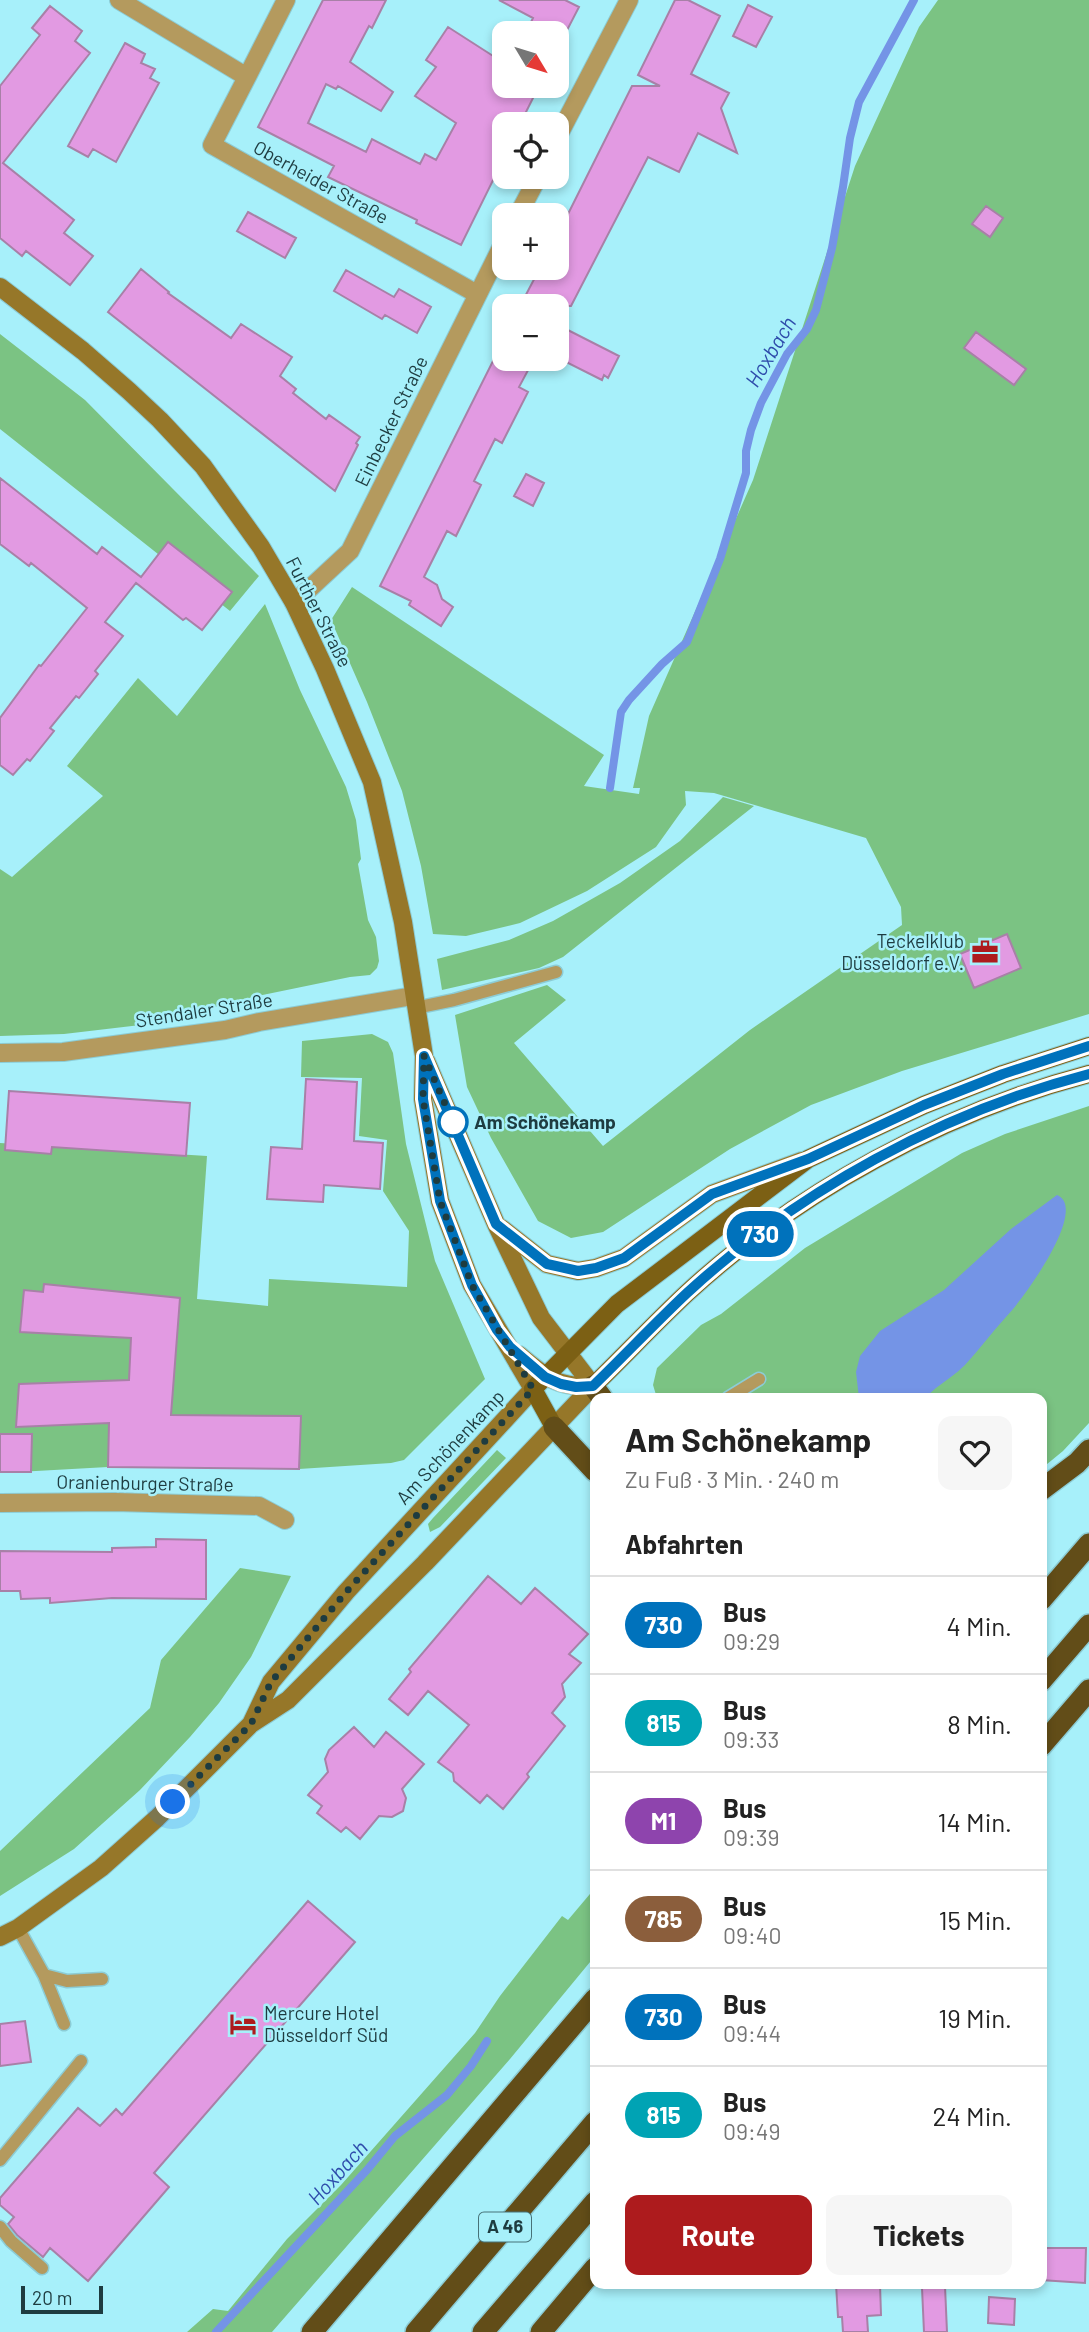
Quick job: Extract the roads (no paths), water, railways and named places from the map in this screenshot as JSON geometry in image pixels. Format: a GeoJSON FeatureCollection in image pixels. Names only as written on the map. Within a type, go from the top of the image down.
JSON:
{"type":"FeatureCollection","features":[{"type":"Feature","properties":{"kind":"highway"},"geometry":{"type":"LineString","coordinates":[[554,1427],[590,1466]]}},
{"type":"Feature","properties":{"kind":"highway"},"geometry":{"type":"LineString","coordinates":[[1047,1486],[1077,1463],[1089,1450]]}},
{"type":"Feature","properties":{"kind":"highway"},"geometry":{"type":"LineString","coordinates":[[1047,1593],[1089,1544]]}},
{"type":"Feature","properties":{"kind":"highway"},"geometry":{"type":"LineString","coordinates":[[1047,1674],[1089,1625]]}},
{"type":"Feature","properties":{"kind":"highway"},"geometry":{"type":"LineString","coordinates":[[1047,1739],[1089,1690]]}},
{"type":"Feature","properties":{"kind":"highway"},"geometry":{"type":"LineString","coordinates":[[312,2332],[590,2005]]}},
{"type":"Feature","properties":{"kind":"highway","name":"A 46"},"geometry":{"type":"LineString","coordinates":[[416,2332],[590,2128]]}},
{"type":"Feature","properties":{"kind":"highway","name":"A 46"},"geometry":{"type":"LineString","coordinates":[[484,2332],[590,2208]]}},
{"type":"Feature","properties":{"kind":"highway"},"geometry":{"type":"LineString","coordinates":[[541,2332],[590,2275]]}},
{"type":"Feature","properties":{"kind":"main road","name":"Am Schönenkamp"},"geometry":{"type":"LineString","coordinates":[[539,1383],[617,1304],[808,1159],[924,1105],[1003,1074],[1089,1046]]}},
{"type":"Feature","properties":{"kind":"main road","name":"Am Schönenkamp"},"geometry":{"type":"LineString","coordinates":[[598,1392],[688,1292],[778,1221],[912,1139],[985,1107],[1089,1074]]}},
{"type":"Feature","properties":{"kind":"main road","name":"Further Straße"},"geometry":{"type":"LineString","coordinates":[[539,1383],[554,1427]]}},
{"type":"Feature","properties":{"kind":"street"},"geometry":{"type":"LineString","coordinates":[[119,0],[247,77]]}},
{"type":"Feature","properties":{"kind":"street","name":"Oberheider Straße"},"geometry":{"type":"LineString","coordinates":[[286,0],[212,145],[477,294]]}},
{"type":"Feature","properties":{"kind":"street"},"geometry":{"type":"LineString","coordinates":[[569,115],[629,0]]}},
{"type":"Feature","properties":{"kind":"street","name":"Einbecker Straße"},"geometry":{"type":"LineString","coordinates":[[294,603],[350,551],[492,265]]}},
{"type":"Feature","properties":{"kind":"street","name":"Further Straße"},"geometry":{"type":"LineString","coordinates":[[0,287],[83,351],[129,391],[203,466],[261,547],[294,603],[372,782],[403,922],[424,1056],[423,1099],[440,1201],[472,1285],[497,1330],[539,1383],[561,1384],[598,1392]]}},
{"type":"Feature","properties":{"kind":"street","name":"Stendaler Straße"},"geometry":{"type":"LineString","coordinates":[[0,1053],[63,1052],[414,1002]]}},
{"type":"Feature","properties":{"kind":"street","name":"Further Straße"},"geometry":{"type":"LineString","coordinates":[[424,1056],[496,1224],[541,1318],[598,1392]]}},
{"type":"Feature","properties":{"kind":"street"},"geometry":{"type":"LineString","coordinates":[[496,1224],[547,1264],[578,1271],[596,1268],[624,1258],[712,1194],[808,1159]]}},
{"type":"Feature","properties":{"kind":"street","name":"Am Schönenkamp"},"geometry":{"type":"LineString","coordinates":[[251,1724],[271,1682],[346,1592],[539,1383]]}},
{"type":"Feature","properties":{"kind":"street","name":"Am Schönenkamp"},"geometry":{"type":"LineString","coordinates":[[0,1937],[18,1928],[101,1868],[157,1818],[251,1724],[288,1700],[425,1563],[554,1427],[590,1398]]}},
{"type":"Feature","properties":{"kind":"street","name":"Oranienburger Straße"},"geometry":{"type":"LineString","coordinates":[[0,1503],[116,1502],[259,1506],[285,1520]]}},
{"type":"Feature","properties":{"kind":"lane"},"geometry":{"type":"LineString","coordinates":[[414,1002],[454,1000],[556,972]]}},
{"type":"Feature","properties":{"kind":"lane"},"geometry":{"type":"LineString","coordinates":[[736,1393],[759,1379]]}},
{"type":"Feature","properties":{"kind":"lane"},"geometry":{"type":"LineString","coordinates":[[18,1928],[44,1975],[64,2024]]}},
{"type":"Feature","properties":{"kind":"lane"},"geometry":{"type":"LineString","coordinates":[[44,1975],[67,1981],[102,1979]]}},
{"type":"Feature","properties":{"kind":"lane"},"geometry":{"type":"LineString","coordinates":[[0,2160],[81,2061]]}},
{"type":"Feature","properties":{"kind":"lane"},"geometry":{"type":"LineString","coordinates":[[0,2227],[11,2241],[42,2268]]}},
{"type":"Feature","properties":{"kind":"water"},"geometry":{"type":"Polygon","coordinates":[[[1057,1195],[1065,1203],[1065,1217],[1060,1234],[1039,1273],[1015,1307],[965,1365],[930,1393],[858,1393],[856,1372],[860,1356],[880,1331],[944,1290],[1011,1229],[1057,1195]]]}},
{"type":"Feature","properties":{"kind":"waterway","name":"Hoxbach"},"geometry":{"type":"LineString","coordinates":[[610,788],[621,712],[662,664],[687,642],[720,559],[746,473],[746,451],[761,403],[787,354],[807,329],[816,310],[832,248],[850,138],[859,102],[914,0]]}},
{"type":"Feature","properties":{"kind":"waterway","name":"Hoxbach"},"geometry":{"type":"LineString","coordinates":[[216,2332],[367,2170],[395,2136],[447,2095],[487,2041]]}},
{"type":"Feature","properties":{"kind":"place","name":"Teckelklub Düsseldorf e.V."},"geometry":{"type":"Point","coordinates":[985,952]}},
{"type":"Feature","properties":{"kind":"place","name":"Am Schönekamp"},"geometry":{"type":"Point","coordinates":[453,1122]}},
{"type":"Feature","properties":{"kind":"place","name":"Mercure Hotel Düsseldorf Süd"},"geometry":{"type":"Point","coordinates":[243,2024]}}]}
